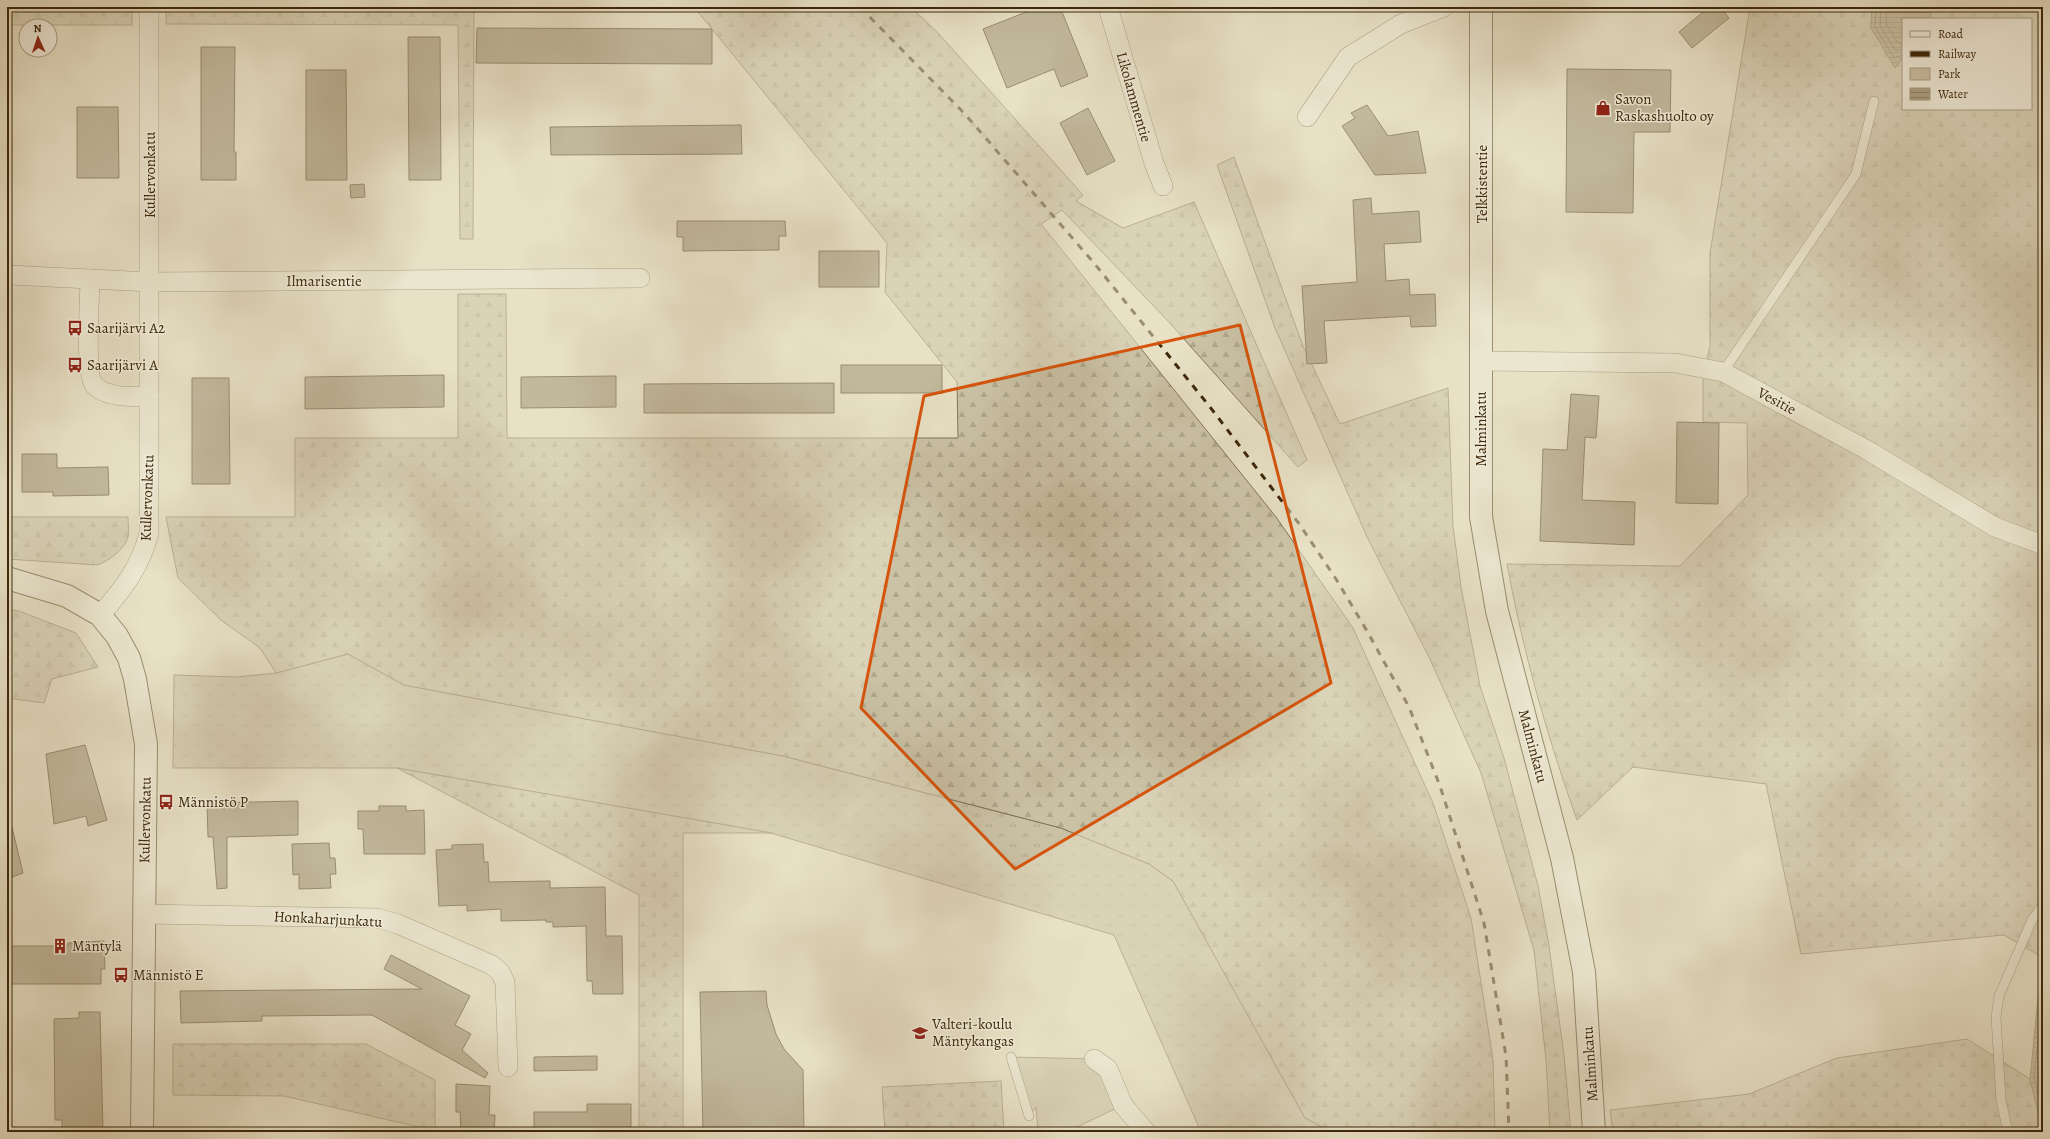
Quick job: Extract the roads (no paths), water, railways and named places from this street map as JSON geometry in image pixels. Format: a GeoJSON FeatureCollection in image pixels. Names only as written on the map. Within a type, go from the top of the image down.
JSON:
{"type":"FeatureCollection","features":[{"type":"Feature","properties":{"kind":"street","name":"Kullervonkatu"},"geometry":{"type":"LineString","coordinates":[[142,1132],[146,744],[139,697],[129,658],[117,636],[100,615],[122,591],[144,553],[149,533],[149,7]]}},
{"type":"Feature","properties":{"kind":"street","name":"Likolammentie"},"geometry":{"type":"LineString","coordinates":[[1108,7],[1154,163],[1163,186]]}},
{"type":"Feature","properties":{"kind":"street"},"geometry":{"type":"LineString","coordinates":[[1307,117],[1348,57],[1401,24],[1444,7]]}},
{"type":"Feature","properties":{"kind":"street","name":"Telkkistentie"},"geometry":{"type":"LineString","coordinates":[[1482,7],[1482,361]]}},
{"type":"Feature","properties":{"kind":"street","name":"Ilmarisentie"},"geometry":{"type":"LineString","coordinates":[[9,274],[150,282],[640,278]]}},
{"type":"Feature","properties":{"kind":"street"},"geometry":{"type":"LineString","coordinates":[[90,279],[88,371],[94,385],[107,393],[120,396],[149,396]]}},
{"type":"Feature","properties":{"kind":"street","name":"Vesitie"},"geometry":{"type":"LineString","coordinates":[[1482,361],[1675,362],[1723,372],[1867,450],[1995,527],[2043,545]]}},
{"type":"Feature","properties":{"kind":"street","name":"Malminkatu"},"geometry":{"type":"LineString","coordinates":[[1482,361],[1481,517],[1497,611],[1562,858],[1583,964],[1594,1132]]}},
{"type":"Feature","properties":{"kind":"street"},"geometry":{"type":"LineString","coordinates":[[7,578],[67,596],[100,615]]}},
{"type":"Feature","properties":{"kind":"street","name":"Honkaharjunkatu"},"geometry":{"type":"LineString","coordinates":[[144,914],[377,918],[398,924],[492,965],[500,972],[505,982],[508,1066]]}},
{"type":"Feature","properties":{"kind":"street"},"geometry":{"type":"LineString","coordinates":[[1094,1059],[1108,1069],[1123,1105],[1146,1132]]}},
{"type":"Feature","properties":{"kind":"lane"},"geometry":{"type":"LineString","coordinates":[[1723,372],[1856,174],[1874,101]]}},
{"type":"Feature","properties":{"kind":"lane"},"geometry":{"type":"LineString","coordinates":[[2008,1132],[2002,1100],[1996,1017],[2000,996],[2032,920],[2043,905]]}},
{"type":"Feature","properties":{"kind":"lane"},"geometry":{"type":"LineString","coordinates":[[1011,1057],[1029,1116]]}},
{"type":"Feature","properties":{"kind":"water"},"geometry":{"type":"Polygon","coordinates":[[[1872,7],[1935,7],[1928,18],[1902,18],[1902,58],[1895,68],[1871,28],[1872,7]]]}},
{"type":"Feature","properties":{"kind":"water"},"geometry":{"type":"Polygon","coordinates":[[[2043,987],[2043,1131],[2030,1079],[2039,988],[2043,987]]]}},
{"type":"Feature","properties":{"kind":"railway"},"geometry":{"type":"LineString","coordinates":[[860,7],[964,113],[1094,263],[1210,407],[1300,525],[1336,579],[1367,631],[1409,707],[1440,786],[1484,923],[1506,1056],[1509,1132]]}},
{"type":"Feature","properties":{"kind":"place","name":"Savon Raskashuolto oy"},"geometry":{"type":"Point","coordinates":[1603,108]}},
{"type":"Feature","properties":{"kind":"place","name":"Saarijärvi A2"},"geometry":{"type":"Point","coordinates":[75,328]}},
{"type":"Feature","properties":{"kind":"place","name":"Saarijärvi A"},"geometry":{"type":"Point","coordinates":[75,365]}},
{"type":"Feature","properties":{"kind":"place","name":"Männistö P"},"geometry":{"type":"Point","coordinates":[166,802]}},
{"type":"Feature","properties":{"kind":"place","name":"Mäntylä"},"geometry":{"type":"Point","coordinates":[60,946]}},
{"type":"Feature","properties":{"kind":"place","name":"Männistö E"},"geometry":{"type":"Point","coordinates":[121,975]}},
{"type":"Feature","properties":{"kind":"place","name":"Valteri-koulu Mäntykangas"},"geometry":{"type":"Point","coordinates":[920,1033]}}]}
